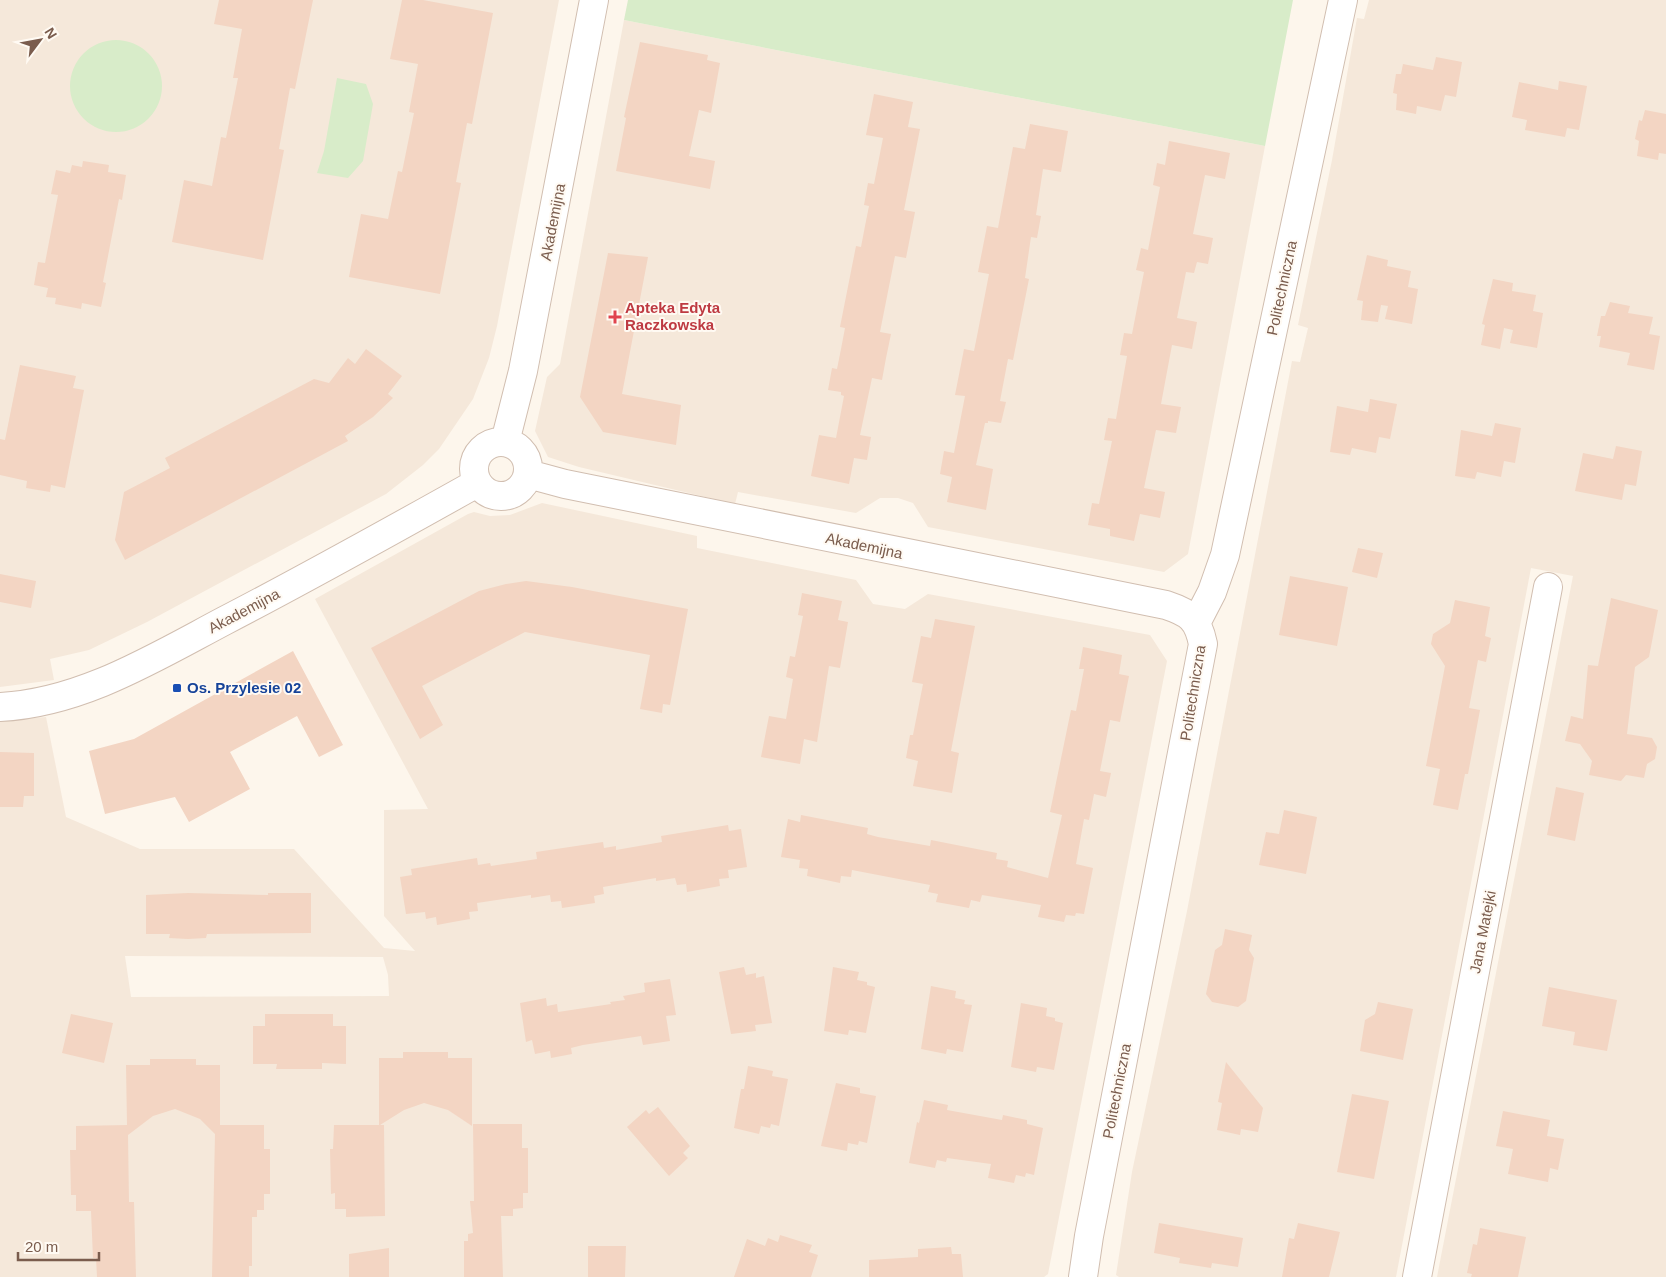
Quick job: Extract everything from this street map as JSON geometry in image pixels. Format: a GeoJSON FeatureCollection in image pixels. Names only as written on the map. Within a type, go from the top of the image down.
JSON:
{"type":"FeatureCollection","features":[{"type":"Feature","properties":{"kind":"street","name":"Akademijna"},"geometry":{"type":"LineString","coordinates":[[506,442],[525,362],[594,0]]}},
{"type":"Feature","properties":{"kind":"street","name":"Politechniczna"},"geometry":{"type":"LineString","coordinates":[[1083,1277],[1089,1236],[1202,653],[1203,644],[1196,623],[1212,592],[1227,546],[1343,0]]}},
{"type":"Feature","properties":{"kind":"street"},"geometry":{"type":"LineString","coordinates":[[506,442],[524,453],[528,474],[520,490],[504,497],[487,493],[477,483],[474,466],[479,452],[491,444],[506,442]]}},
{"type":"Feature","properties":{"kind":"street","name":"Akademijna"},"geometry":{"type":"LineString","coordinates":[[528,474],[564,484],[1166,605],[1184,612],[1196,623]]}},
{"type":"Feature","properties":{"kind":"street","name":"Akademijna"},"geometry":{"type":"LineString","coordinates":[[0,706],[70,695],[132,668],[318,572],[477,483]]}},
{"type":"Feature","properties":{"kind":"street","name":"Jana Matejki"},"geometry":{"type":"LineString","coordinates":[[1417,1277],[1548,586]]}},
{"type":"Feature","properties":{"kind":"shaded area"},"geometry":{"type":"Polygon","coordinates":[[[0,0],[559,0],[497,326],[489,358],[473,399],[439,449],[423,465],[386,494],[147,622],[89,650],[50,659],[54,680],[0,687],[0,0]]]}},
{"type":"Feature","properties":{"kind":"shaded area"},"geometry":{"type":"Polygon","coordinates":[[[1369,0],[1666,0],[1666,1277],[1437,1277],[1573,576],[1531,568],[1396,1277],[1119,1277],[1116,1275],[1132,1172],[1187,911],[1292,361],[1300,362],[1308,328],[1298,325],[1332,160],[1357,18],[1364,19],[1369,0]]]}},
{"type":"Feature","properties":{"kind":"shaded area"},"geometry":{"type":"Polygon","coordinates":[[[624,20],[1265,146],[1188,554],[1164,572],[928,527],[913,503],[898,498],[880,498],[856,513],[738,492],[735,504],[579,467],[548,457],[535,431],[547,377],[560,364],[624,20]]]}},
{"type":"Feature","properties":{"kind":"shaded area"},"geometry":{"type":"Polygon","coordinates":[[[542,503],[697,536],[697,548],[856,580],[873,604],[905,609],[928,594],[1150,635],[1167,661],[1048,1274],[1044,1277],[0,1277],[0,721],[46,717],[66,817],[140,849],[294,849],[384,948],[415,951],[384,916],[384,810],[428,809],[315,599],[468,514],[474,512],[490,516],[510,515],[542,503]],[[125,956],[131,997],[389,996],[388,975],[383,957],[125,956]]]}},
{"type":"Feature","properties":{"kind":"green space"},"geometry":{"type":"Polygon","coordinates":[[[628,0],[1293,0],[1265,146],[624,20],[628,0]]]}},
{"type":"Feature","properties":{"kind":"green space"},"geometry":{"type":"Polygon","coordinates":[[[116,40],[134,43],[149,53],[159,68],[162,86],[159,104],[149,119],[134,129],[116,132],[98,129],[83,119],[73,104],[70,86],[73,68],[83,53],[98,43],[116,40]]]}},
{"type":"Feature","properties":{"kind":"green space"},"geometry":{"type":"Polygon","coordinates":[[[337,78],[366,84],[373,104],[363,161],[348,178],[317,173],[324,151],[337,78]]]}},
{"type":"Feature","properties":{"kind":"building"},"geometry":{"type":"Polygon","coordinates":[[[219,0],[313,0],[295,89],[290,88],[279,149],[284,150],[263,260],[172,242],[184,180],[212,186],[221,137],[226,138],[238,78],[233,78],[242,29],[214,24],[219,0]]]}},
{"type":"Feature","properties":{"kind":"building"},"geometry":{"type":"Polygon","coordinates":[[[402,0],[423,0],[493,13],[472,124],[467,123],[456,182],[461,183],[440,294],[349,277],[361,214],[388,219],[398,171],[402,172],[414,113],[409,112],[418,64],[390,59],[402,0]]]}},
{"type":"Feature","properties":{"kind":"building"},"geometry":{"type":"Polygon","coordinates":[[[640,42],[708,55],[707,60],[720,63],[711,113],[699,110],[689,156],[715,161],[710,189],[616,171],[626,118],[624,117],[640,42]]]}},
{"type":"Feature","properties":{"kind":"building"},"geometry":{"type":"Polygon","coordinates":[[[1436,57],[1462,62],[1456,97],[1445,95],[1441,111],[1417,106],[1416,114],[1396,110],[1397,94],[1393,93],[1396,74],[1401,74],[1403,64],[1433,70],[1436,57]]]}},
{"type":"Feature","properties":{"kind":"building"},"geometry":{"type":"Polygon","coordinates":[[[1559,81],[1587,86],[1579,130],[1567,128],[1565,137],[1525,130],[1527,120],[1512,117],[1519,82],[1558,90],[1559,81]]]}},
{"type":"Feature","properties":{"kind":"building"},"geometry":{"type":"Polygon","coordinates":[[[874,94],[913,102],[908,127],[920,129],[904,210],[915,212],[906,258],[895,256],[880,332],[891,334],[882,380],[872,378],[860,435],[871,437],[867,460],[854,458],[849,484],[811,476],[819,435],[836,438],[844,396],[841,395],[841,392],[828,390],[832,368],[837,369],[845,328],[840,327],[856,246],[861,247],[869,206],[864,205],[868,183],[874,184],[883,138],[866,135],[874,94]]]}},
{"type":"Feature","properties":{"kind":"building"},"geometry":{"type":"Polygon","coordinates":[[[1645,110],[1666,114],[1666,154],[1659,153],[1658,160],[1637,156],[1639,141],[1635,139],[1639,120],[1642,121],[1645,110]]]}},
{"type":"Feature","properties":{"kind":"building"},"geometry":{"type":"Polygon","coordinates":[[[1030,124],[1068,131],[1061,172],[1043,169],[1036,215],[1041,216],[1037,238],[1031,237],[1025,278],[1029,279],[1013,360],[1008,359],[1000,401],[1006,402],[1001,423],[988,421],[988,423],[985,423],[976,465],[993,469],[986,510],[947,502],[952,477],[940,474],[944,451],[954,453],[965,396],[955,395],[964,349],[974,351],[989,274],[978,272],[987,226],[998,228],[1013,147],[1025,149],[1030,124]]]}},
{"type":"Feature","properties":{"kind":"building"},"geometry":{"type":"Polygon","coordinates":[[[1169,141],[1230,153],[1225,179],[1205,175],[1193,234],[1213,238],[1208,264],[1197,262],[1194,273],[1186,272],[1177,318],[1197,322],[1192,349],[1172,345],[1161,404],[1181,407],[1176,433],[1156,430],[1144,488],[1165,492],[1160,518],[1140,514],[1134,541],[1110,536],[1110,529],[1088,525],[1092,503],[1099,504],[1112,441],[1104,440],[1108,418],[1116,419],[1127,356],[1120,355],[1124,333],[1132,334],[1144,272],[1136,270],[1141,248],[1148,250],[1160,187],[1153,185],[1157,163],[1165,165],[1169,141]]]}},
{"type":"Feature","properties":{"kind":"building"},"geometry":{"type":"Polygon","coordinates":[[[83,161],[109,165],[108,172],[126,175],[122,200],[119,199],[103,282],[106,283],[101,307],[82,303],[81,309],[55,304],[56,298],[46,297],[48,288],[34,285],[38,262],[45,263],[58,195],[51,194],[56,170],[70,173],[72,165],[82,167],[83,161]]]}},
{"type":"Feature","properties":{"kind":"building"},"geometry":{"type":"Polygon","coordinates":[[[608,253],[648,257],[622,394],[681,405],[676,445],[603,432],[580,397],[608,253]]]}},
{"type":"Feature","properties":{"kind":"building"},"geometry":{"type":"Polygon","coordinates":[[[1367,255],[1388,260],[1387,266],[1411,271],[1408,287],[1418,289],[1412,324],[1385,319],[1388,306],[1381,305],[1378,322],[1361,320],[1363,301],[1357,300],[1367,255]]]}},
{"type":"Feature","properties":{"kind":"building"},"geometry":{"type":"Polygon","coordinates":[[[1493,279],[1513,283],[1512,291],[1536,295],[1533,311],[1543,313],[1537,348],[1510,343],[1513,330],[1504,328],[1500,349],[1481,345],[1485,325],[1482,324],[1493,279]]]}},
{"type":"Feature","properties":{"kind":"building"},"geometry":{"type":"Polygon","coordinates":[[[1610,302],[1630,306],[1628,313],[1653,317],[1649,334],[1660,336],[1654,370],[1627,365],[1630,353],[1599,347],[1601,336],[1597,336],[1601,316],[1605,316],[1610,302]]]}},
{"type":"Feature","properties":{"kind":"building"},"geometry":{"type":"Polygon","coordinates":[[[366,349],[402,376],[388,394],[393,398],[373,417],[345,436],[348,441],[125,560],[115,540],[124,492],[170,468],[165,458],[314,379],[329,383],[348,358],[355,364],[366,349]]]}},
{"type":"Feature","properties":{"kind":"building"},"geometry":{"type":"Polygon","coordinates":[[[20,365],[76,376],[73,388],[84,390],[65,488],[51,485],[50,492],[26,488],[27,481],[0,475],[0,439],[5,440],[20,365]]]}},
{"type":"Feature","properties":{"kind":"building"},"geometry":{"type":"Polygon","coordinates":[[[1370,399],[1397,404],[1390,439],[1379,437],[1376,453],[1352,448],[1350,455],[1330,452],[1337,406],[1368,412],[1370,399]]]}},
{"type":"Feature","properties":{"kind":"building"},"geometry":{"type":"Polygon","coordinates":[[[1495,423],[1521,428],[1515,463],[1504,461],[1501,477],[1477,472],[1475,479],[1455,476],[1461,430],[1492,436],[1495,423]]]}},
{"type":"Feature","properties":{"kind":"building"},"geometry":{"type":"Polygon","coordinates":[[[1616,446],[1642,451],[1636,486],[1625,484],[1622,500],[1575,491],[1583,453],[1613,459],[1616,446]]]}},
{"type":"Feature","properties":{"kind":"building"},"geometry":{"type":"Polygon","coordinates":[[[1358,548],[1383,553],[1377,578],[1352,572],[1358,548]]]}},
{"type":"Feature","properties":{"kind":"building"},"geometry":{"type":"Polygon","coordinates":[[[0,574],[36,581],[31,608],[0,602],[0,574]]]}},
{"type":"Feature","properties":{"kind":"building"},"geometry":{"type":"Polygon","coordinates":[[[1290,576],[1348,587],[1337,646],[1279,635],[1290,576]]]}},
{"type":"Feature","properties":{"kind":"building"},"geometry":{"type":"Polygon","coordinates":[[[526,581],[572,587],[688,609],[670,705],[663,704],[662,713],[640,709],[650,655],[525,632],[422,686],[443,725],[420,739],[371,648],[479,591],[526,581]]]}},
{"type":"Feature","properties":{"kind":"building"},"geometry":{"type":"Polygon","coordinates":[[[802,593],[842,601],[838,620],[848,622],[840,668],[829,666],[817,742],[804,739],[800,764],[761,757],[769,716],[786,719],[793,679],[786,677],[790,656],[795,657],[803,616],[798,615],[802,593]]]}},
{"type":"Feature","properties":{"kind":"building"},"geometry":{"type":"Polygon","coordinates":[[[1611,598],[1658,610],[1649,657],[1635,667],[1627,734],[1652,738],[1657,747],[1655,759],[1647,764],[1644,778],[1626,775],[1621,781],[1589,775],[1592,761],[1580,744],[1565,741],[1571,716],[1583,719],[1588,665],[1598,666],[1611,598]]]}},
{"type":"Feature","properties":{"kind":"building"},"geometry":{"type":"Polygon","coordinates":[[[1455,600],[1490,607],[1485,636],[1491,638],[1486,662],[1478,660],[1469,708],[1480,710],[1468,774],[1465,774],[1458,810],[1433,805],[1440,769],[1426,766],[1445,666],[1431,644],[1433,634],[1450,623],[1455,600]]]}},
{"type":"Feature","properties":{"kind":"building"},"geometry":{"type":"Polygon","coordinates":[[[935,619],[975,626],[951,751],[959,753],[952,793],[913,786],[918,761],[906,758],[910,735],[913,735],[923,684],[912,682],[921,636],[931,638],[935,619]]]}},
{"type":"Feature","properties":{"kind":"building"},"geometry":{"type":"Polygon","coordinates":[[[1083,647],[1122,655],[1119,674],[1129,676],[1120,722],[1110,720],[1100,771],[1111,773],[1106,797],[1094,794],[1089,820],[1084,819],[1076,864],[1093,868],[1084,914],[1066,915],[1064,922],[1038,917],[1041,905],[982,895],[980,902],[971,900],[969,908],[936,902],[938,894],[928,892],[930,885],[852,870],[851,877],[841,876],[840,883],[807,876],[808,869],[799,868],[800,860],[781,857],[788,819],[800,822],[801,815],[868,828],[867,834],[878,837],[930,846],[931,840],[997,853],[996,859],[1008,861],[1007,867],[1048,878],[1062,815],[1050,812],[1071,710],[1076,711],[1084,669],[1079,669],[1083,647]]]}},
{"type":"Feature","properties":{"kind":"building"},"geometry":{"type":"Polygon","coordinates":[[[293,651],[343,745],[319,757],[297,716],[230,752],[250,789],[189,822],[175,797],[105,814],[89,751],[134,739],[293,651]]]}},
{"type":"Feature","properties":{"kind":"building"},"geometry":{"type":"Polygon","coordinates":[[[0,752],[34,753],[34,796],[24,796],[23,807],[0,807],[0,752]]]}},
{"type":"Feature","properties":{"kind":"building"},"geometry":{"type":"Polygon","coordinates":[[[1556,787],[1584,793],[1575,841],[1547,835],[1556,787]]]}},
{"type":"Feature","properties":{"kind":"building"},"geometry":{"type":"Polygon","coordinates":[[[1284,810],[1317,817],[1306,874],[1259,865],[1266,832],[1279,834],[1284,810]]]}},
{"type":"Feature","properties":{"kind":"building"},"geometry":{"type":"Polygon","coordinates":[[[728,825],[729,831],[741,829],[747,867],[728,870],[729,878],[719,879],[720,886],[687,892],[686,884],[677,885],[675,878],[656,881],[656,878],[603,887],[604,894],[594,896],[595,903],[562,908],[561,901],[551,902],[550,895],[531,898],[531,895],[477,903],[478,911],[469,912],[470,919],[437,925],[436,917],[426,919],[425,912],[406,914],[400,877],[412,875],[411,869],[477,858],[478,865],[490,863],[491,866],[537,859],[536,852],[603,842],[604,848],[616,846],[616,850],[662,842],[661,836],[728,825]]]}},
{"type":"Feature","properties":{"kind":"building"},"geometry":{"type":"Polygon","coordinates":[[[188,893],[268,895],[268,893],[311,893],[311,933],[207,934],[206,938],[188,939],[169,938],[170,934],[146,934],[146,895],[188,893]]]}},
{"type":"Feature","properties":{"kind":"building"},"geometry":{"type":"Polygon","coordinates":[[[1225,929],[1252,935],[1249,950],[1254,958],[1246,1001],[1238,1007],[1212,1002],[1206,994],[1215,950],[1222,945],[1225,929]]]}},
{"type":"Feature","properties":{"kind":"building"},"geometry":{"type":"Polygon","coordinates":[[[744,967],[746,975],[756,973],[756,978],[764,976],[772,1023],[755,1025],[756,1031],[731,1034],[719,972],[744,967]]]}},
{"type":"Feature","properties":{"kind":"building"},"geometry":{"type":"Polygon","coordinates":[[[833,967],[859,972],[857,980],[867,982],[867,985],[875,987],[866,1033],[849,1030],[848,1035],[824,1031],[833,967]]]}},
{"type":"Feature","properties":{"kind":"building"},"geometry":{"type":"Polygon","coordinates":[[[670,979],[676,1015],[666,1016],[670,1041],[643,1045],[641,1036],[583,1045],[571,1048],[572,1054],[551,1058],[550,1051],[535,1054],[532,1040],[526,1042],[520,1003],[546,998],[547,1006],[557,1004],[558,1012],[611,1004],[610,1002],[625,1000],[623,996],[645,992],[644,983],[670,979]]]}},
{"type":"Feature","properties":{"kind":"building"},"geometry":{"type":"Polygon","coordinates":[[[931,986],[956,991],[955,998],[965,1000],[964,1004],[972,1005],[963,1052],[947,1049],[946,1054],[921,1049],[931,986]]]}},
{"type":"Feature","properties":{"kind":"building"},"geometry":{"type":"Polygon","coordinates":[[[1549,987],[1617,1000],[1607,1051],[1573,1045],[1575,1032],[1542,1026],[1549,987]]]}},
{"type":"Feature","properties":{"kind":"building"},"geometry":{"type":"Polygon","coordinates":[[[1378,1002],[1413,1009],[1403,1060],[1360,1051],[1365,1020],[1375,1014],[1378,1002]]]}},
{"type":"Feature","properties":{"kind":"building"},"geometry":{"type":"Polygon","coordinates":[[[1021,1003],[1047,1008],[1046,1016],[1055,1018],[1055,1021],[1063,1023],[1054,1070],[1037,1067],[1036,1072],[1011,1067],[1021,1003]]]}},
{"type":"Feature","properties":{"kind":"building"},"geometry":{"type":"Polygon","coordinates":[[[71,1014],[113,1023],[104,1063],[62,1053],[71,1014]]]}},
{"type":"Feature","properties":{"kind":"building"},"geometry":{"type":"Polygon","coordinates":[[[265,1014],[333,1014],[333,1026],[346,1026],[346,1064],[322,1063],[322,1069],[276,1069],[277,1064],[253,1064],[253,1026],[265,1026],[265,1014]]]}},
{"type":"Feature","properties":{"kind":"building"},"geometry":{"type":"Polygon","coordinates":[[[403,1052],[448,1052],[448,1058],[472,1058],[472,1126],[448,1110],[424,1103],[404,1110],[380,1125],[384,1125],[385,1216],[346,1217],[346,1209],[335,1209],[335,1193],[331,1194],[330,1149],[333,1149],[334,1125],[379,1125],[379,1058],[403,1058],[403,1052]]]}},
{"type":"Feature","properties":{"kind":"building"},"geometry":{"type":"Polygon","coordinates":[[[150,1059],[196,1059],[196,1065],[220,1065],[220,1125],[264,1125],[264,1149],[270,1149],[270,1194],[264,1194],[264,1210],[257,1210],[257,1217],[252,1217],[252,1266],[249,1266],[249,1277],[212,1277],[215,1134],[200,1119],[175,1109],[153,1116],[128,1135],[129,1202],[134,1202],[136,1277],[97,1277],[96,1258],[93,1258],[91,1211],[76,1211],[76,1195],[71,1195],[70,1150],[76,1150],[76,1126],[127,1125],[126,1065],[150,1065],[150,1059]]]}},
{"type":"Feature","properties":{"kind":"building"},"geometry":{"type":"Polygon","coordinates":[[[1226,1062],[1263,1108],[1258,1132],[1241,1129],[1240,1135],[1217,1130],[1222,1103],[1218,1102],[1226,1062]]]}},
{"type":"Feature","properties":{"kind":"building"},"geometry":{"type":"Polygon","coordinates":[[[748,1066],[773,1071],[772,1076],[788,1079],[779,1126],[771,1124],[770,1128],[761,1126],[759,1134],[734,1128],[741,1089],[744,1089],[748,1066]]]}},
{"type":"Feature","properties":{"kind":"building"},"geometry":{"type":"Polygon","coordinates":[[[836,1083],[860,1088],[860,1093],[876,1096],[867,1143],[859,1141],[858,1145],[848,1143],[847,1151],[821,1146],[836,1083]]]}},
{"type":"Feature","properties":{"kind":"building"},"geometry":{"type":"Polygon","coordinates":[[[1352,1094],[1389,1101],[1374,1179],[1337,1172],[1352,1094]]]}},
{"type":"Feature","properties":{"kind":"building"},"geometry":{"type":"Polygon","coordinates":[[[924,1100],[948,1105],[947,1110],[1002,1120],[1003,1115],[1027,1120],[1027,1124],[1043,1128],[1034,1175],[1026,1173],[1025,1177],[1016,1175],[1014,1183],[988,1178],[991,1164],[947,1158],[946,1162],[937,1160],[935,1168],[909,1163],[917,1122],[919,1123],[924,1100]]]}},
{"type":"Feature","properties":{"kind":"building"},"geometry":{"type":"Polygon","coordinates":[[[658,1107],[690,1146],[683,1153],[688,1158],[669,1176],[627,1127],[646,1110],[649,1114],[658,1107]]]}},
{"type":"Feature","properties":{"kind":"building"},"geometry":{"type":"Polygon","coordinates":[[[1503,1111],[1550,1120],[1547,1136],[1564,1139],[1558,1170],[1550,1168],[1548,1182],[1508,1174],[1513,1149],[1496,1146],[1503,1111]]]}},
{"type":"Feature","properties":{"kind":"building"},"geometry":{"type":"Polygon","coordinates":[[[473,1124],[522,1124],[522,1148],[528,1148],[528,1193],[523,1193],[523,1208],[513,1209],[513,1216],[501,1216],[503,1277],[464,1277],[464,1241],[468,1241],[468,1234],[473,1233],[470,1201],[474,1201],[473,1124]]]}},
{"type":"Feature","properties":{"kind":"building"},"geometry":{"type":"Polygon","coordinates":[[[1159,1223],[1243,1238],[1238,1267],[1212,1263],[1211,1268],[1179,1263],[1180,1258],[1154,1253],[1159,1223]]]}},
{"type":"Feature","properties":{"kind":"building"},"geometry":{"type":"Polygon","coordinates":[[[1298,1223],[1340,1232],[1329,1277],[1282,1277],[1289,1238],[1294,1239],[1298,1223]]]}},
{"type":"Feature","properties":{"kind":"building"},"geometry":{"type":"Polygon","coordinates":[[[1480,1228],[1526,1237],[1518,1277],[1471,1277],[1472,1274],[1467,1273],[1473,1244],[1477,1245],[1480,1228]]]}},
{"type":"Feature","properties":{"kind":"building"},"geometry":{"type":"Polygon","coordinates":[[[780,1235],[812,1245],[809,1252],[818,1255],[811,1277],[734,1277],[747,1239],[765,1246],[768,1238],[778,1242],[780,1235]]]}},
{"type":"Feature","properties":{"kind":"building"},"geometry":{"type":"Polygon","coordinates":[[[588,1246],[626,1246],[625,1277],[588,1277],[588,1246]]]}},
{"type":"Feature","properties":{"kind":"building"},"geometry":{"type":"Polygon","coordinates":[[[951,1247],[952,1254],[961,1254],[963,1277],[869,1277],[869,1260],[918,1257],[918,1249],[951,1247]]]}},
{"type":"Feature","properties":{"kind":"building"},"geometry":{"type":"Polygon","coordinates":[[[389,1248],[389,1277],[349,1277],[349,1254],[389,1248]]]}},
{"type":"Feature","properties":{"kind":"place","name":"Apteka Edyta Raczkowska"},"geometry":{"type":"Point","coordinates":[615,317]}},
{"type":"Feature","properties":{"kind":"place","name":"Os. Przylesie 02"},"geometry":{"type":"Point","coordinates":[177,688]}}]}
